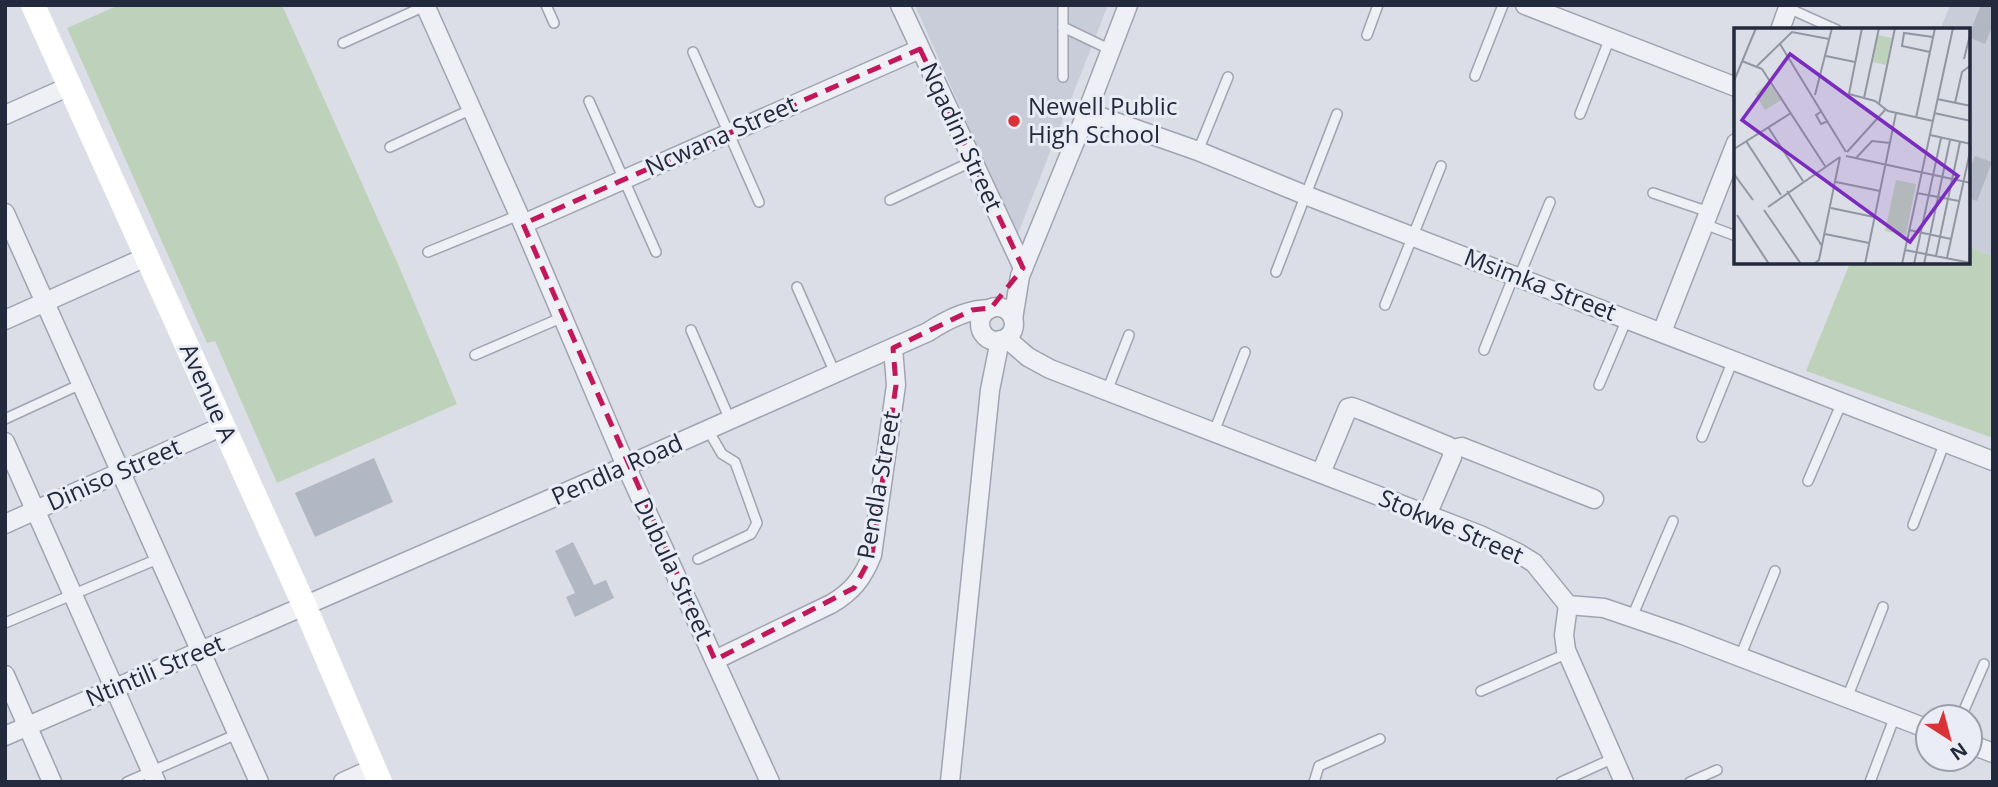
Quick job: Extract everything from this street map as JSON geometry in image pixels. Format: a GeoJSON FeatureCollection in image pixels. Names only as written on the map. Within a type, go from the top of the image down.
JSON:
{"type":"FeatureCollection","features":[{"type":"Feature","properties":{"kind":"street","name":"Avenue A"},"geometry":{"type":"LineString","coordinates":[[33,5],[305,607],[377,775]]}},
{"type":"Feature","properties":{"kind":"street","name":"Nqadini Street"},"geometry":{"type":"LineString","coordinates":[[900,5],[1022,272]]}},
{"type":"Feature","properties":{"kind":"street"},"geometry":{"type":"LineString","coordinates":[[994,337],[1014,326],[1022,272],[1128,5]]}},
{"type":"Feature","properties":{"kind":"street"},"geometry":{"type":"LineString","coordinates":[[1525,5],[1734,87]]}},
{"type":"Feature","properties":{"kind":"street","name":"Dubula Street"},"geometry":{"type":"LineString","coordinates":[[425,6],[521,219],[626,466],[770,782]]}},
{"type":"Feature","properties":{"kind":"street"},"geometry":{"type":"LineString","coordinates":[[1781,28],[1789,7]]}},
{"type":"Feature","properties":{"kind":"street","name":"Ncwana Street"},"geometry":{"type":"LineString","coordinates":[[521,219],[624,179],[920,49]]}},
{"type":"Feature","properties":{"kind":"street"},"geometry":{"type":"LineString","coordinates":[[5,114],[69,86]]}},
{"type":"Feature","properties":{"kind":"street","name":"Msimka Street"},"geometry":{"type":"LineString","coordinates":[[1087,112],[1198,151],[1305,195],[1993,461]]}},
{"type":"Feature","properties":{"kind":"street"},"geometry":{"type":"LineString","coordinates":[[1662,332],[1734,146]]}},
{"type":"Feature","properties":{"kind":"street"},"geometry":{"type":"LineString","coordinates":[[6,216],[259,782]]}},
{"type":"Feature","properties":{"kind":"street"},"geometry":{"type":"LineString","coordinates":[[5,320],[146,257]]}},
{"type":"Feature","properties":{"kind":"street"},"geometry":{"type":"LineString","coordinates":[[994,337],[980,326],[982,316],[1022,272]]}},
{"type":"Feature","properties":{"kind":"street"},"geometry":{"type":"LineString","coordinates":[[990,308],[1005,309],[1013,319]]}},
{"type":"Feature","properties":{"kind":"street","name":"Pendla Road"},"geometry":{"type":"LineString","coordinates":[[305,607],[893,348],[972,310],[990,308]]}},
{"type":"Feature","properties":{"kind":"street","name":"Pendla Road"},"geometry":{"type":"LineString","coordinates":[[928,332],[958,326],[994,337]]}},
{"type":"Feature","properties":{"kind":"street"},"geometry":{"type":"LineString","coordinates":[[950,782],[994,337]]}},
{"type":"Feature","properties":{"kind":"street","name":"Stokwe Street"},"geometry":{"type":"LineString","coordinates":[[994,337],[1050,369],[1480,535],[1534,563],[1568,605]]}},
{"type":"Feature","properties":{"kind":"street","name":"Pendla Street"},"geometry":{"type":"LineString","coordinates":[[715,660],[839,600],[854,588],[867,568],[872,555],[896,385],[893,348]]}},
{"type":"Feature","properties":{"kind":"street"},"geometry":{"type":"LineString","coordinates":[[1321,473],[1341,420],[1348,408],[1352,407],[1448,446],[1452,451],[1452,457],[1427,515]]}},
{"type":"Feature","properties":{"kind":"street","name":"Diniso Street"},"geometry":{"type":"LineString","coordinates":[[5,524],[223,426]]}},
{"type":"Feature","properties":{"kind":"street"},"geometry":{"type":"LineString","coordinates":[[5,442],[153,776]]}},
{"type":"Feature","properties":{"kind":"street"},"geometry":{"type":"LineString","coordinates":[[1452,451],[1462,447],[1594,499]]}},
{"type":"Feature","properties":{"kind":"street"},"geometry":{"type":"LineString","coordinates":[[1624,782],[1568,653],[1564,635],[1568,605],[1604,608],[1632,617],[1914,723]]}},
{"type":"Feature","properties":{"kind":"street","name":"Ntintili Street"},"geometry":{"type":"LineString","coordinates":[[5,736],[305,607]]}},
{"type":"Feature","properties":{"kind":"street"},"geometry":{"type":"LineString","coordinates":[[5,675],[52,782]]}},
{"type":"Feature","properties":{"kind":"street"},"geometry":{"type":"LineString","coordinates":[[342,782],[377,775]]}},
{"type":"Feature","properties":{"kind":"lane"},"geometry":{"type":"LineString","coordinates":[[546,5],[554,23]]}},
{"type":"Feature","properties":{"kind":"lane"},"geometry":{"type":"LineString","coordinates":[[1367,35],[1378,5]]}},
{"type":"Feature","properties":{"kind":"lane"},"geometry":{"type":"LineString","coordinates":[[1475,76],[1503,5]]}},
{"type":"Feature","properties":{"kind":"lane","name":"Dubula Street"},"geometry":{"type":"LineString","coordinates":[[343,43],[425,6]]}},
{"type":"Feature","properties":{"kind":"lane"},"geometry":{"type":"LineString","coordinates":[[1063,6],[1063,77]]}},
{"type":"Feature","properties":{"kind":"lane"},"geometry":{"type":"LineString","coordinates":[[1789,7],[1834,28]]}},
{"type":"Feature","properties":{"kind":"lane"},"geometry":{"type":"LineString","coordinates":[[1063,27],[1111,50]]}},
{"type":"Feature","properties":{"kind":"lane"},"geometry":{"type":"LineString","coordinates":[[1580,114],[1610,38]]}},
{"type":"Feature","properties":{"kind":"lane"},"geometry":{"type":"LineString","coordinates":[[693,52],[759,202]]}},
{"type":"Feature","properties":{"kind":"lane"},"geometry":{"type":"LineString","coordinates":[[1198,151],[1228,76]]}},
{"type":"Feature","properties":{"kind":"lane"},"geometry":{"type":"LineString","coordinates":[[589,101],[656,252]]}},
{"type":"Feature","properties":{"kind":"lane"},"geometry":{"type":"LineString","coordinates":[[390,147],[471,109]]}},
{"type":"Feature","properties":{"kind":"lane"},"geometry":{"type":"LineString","coordinates":[[1276,272],[1337,114]]}},
{"type":"Feature","properties":{"kind":"lane"},"geometry":{"type":"LineString","coordinates":[[890,200],[973,161]]}},
{"type":"Feature","properties":{"kind":"lane"},"geometry":{"type":"LineString","coordinates":[[1385,305],[1441,166]]}},
{"type":"Feature","properties":{"kind":"lane"},"geometry":{"type":"LineString","coordinates":[[1653,193],[1706,218],[1734,235]]}},
{"type":"Feature","properties":{"kind":"lane"},"geometry":{"type":"LineString","coordinates":[[1484,350],[1550,202]]}},
{"type":"Feature","properties":{"kind":"lane"},"geometry":{"type":"LineString","coordinates":[[428,252],[521,219]]}},
{"type":"Feature","properties":{"kind":"lane"},"geometry":{"type":"LineString","coordinates":[[797,287],[835,373]]}},
{"type":"Feature","properties":{"kind":"lane"},"geometry":{"type":"LineString","coordinates":[[475,355],[563,317]]}},
{"type":"Feature","properties":{"kind":"lane"},"geometry":{"type":"LineString","coordinates":[[1599,385],[1627,318]]}},
{"type":"Feature","properties":{"kind":"lane"},"geometry":{"type":"LineString","coordinates":[[691,330],[730,420]]}},
{"type":"Feature","properties":{"kind":"lane"},"geometry":{"type":"LineString","coordinates":[[1107,391],[1129,335]]}},
{"type":"Feature","properties":{"kind":"lane"},"geometry":{"type":"LineString","coordinates":[[1214,432],[1245,352]]}},
{"type":"Feature","properties":{"kind":"lane"},"geometry":{"type":"LineString","coordinates":[[1702,437],[1733,360]]}},
{"type":"Feature","properties":{"kind":"lane"},"geometry":{"type":"LineString","coordinates":[[5,419],[81,384]]}},
{"type":"Feature","properties":{"kind":"lane"},"geometry":{"type":"LineString","coordinates":[[1808,481],[1842,402]]}},
{"type":"Feature","properties":{"kind":"lane"},"geometry":{"type":"LineString","coordinates":[[698,559],[751,534],[757,523],[735,462],[722,454],[708,430]]}},
{"type":"Feature","properties":{"kind":"lane"},"geometry":{"type":"LineString","coordinates":[[1913,525],[1945,442]]}},
{"type":"Feature","properties":{"kind":"lane"},"geometry":{"type":"LineString","coordinates":[[1632,617],[1673,522]]}},
{"type":"Feature","properties":{"kind":"lane"},"geometry":{"type":"LineString","coordinates":[[5,623],[160,558]]}},
{"type":"Feature","properties":{"kind":"lane"},"geometry":{"type":"LineString","coordinates":[[1741,657],[1775,571]]}},
{"type":"Feature","properties":{"kind":"lane"},"geometry":{"type":"LineString","coordinates":[[1847,698],[1883,607]]}},
{"type":"Feature","properties":{"kind":"lane"},"geometry":{"type":"LineString","coordinates":[[1482,691],[1568,653]]}},
{"type":"Feature","properties":{"kind":"lane"},"geometry":{"type":"LineString","coordinates":[[1967,703],[1984,664]]}},
{"type":"Feature","properties":{"kind":"lane"},"geometry":{"type":"LineString","coordinates":[[1870,782],[1895,716]]}},
{"type":"Feature","properties":{"kind":"lane"},"geometry":{"type":"LineString","coordinates":[[127,782],[153,776],[237,734]]}},
{"type":"Feature","properties":{"kind":"lane"},"geometry":{"type":"LineString","coordinates":[[1314,782],[1319,766],[1380,739]]}},
{"type":"Feature","properties":{"kind":"lane"},"geometry":{"type":"LineString","coordinates":[[1561,782],[1614,758]]}},
{"type":"Feature","properties":{"kind":"lane"},"geometry":{"type":"LineString","coordinates":[[1690,782],[1717,770]]}},
{"type":"Feature","properties":{"kind":"highlighted area"},"geometry":{"type":"Polygon","coordinates":[[[920,49],[1023,268],[991,308],[972,310],[893,348],[896,385],[872,555],[854,588],[715,660],[523,224],[920,49]]]}},
{"type":"Feature","properties":{"kind":"shaded area","name":"Newell Public High School"},"geometry":{"type":"Polygon","coordinates":[[[915,5],[1108,5],[1017,236],[915,5]]]}},
{"type":"Feature","properties":{"kind":"shaded area"},"geometry":{"type":"Polygon","coordinates":[[[1950,5],[1993,5],[1993,256],[1970,247],[1970,28],[1941,28],[1950,5]]]}},
{"type":"Feature","properties":{"kind":"green space"},"geometry":{"type":"Polygon","coordinates":[[[119,5],[282,5],[398,264],[457,404],[277,483],[215,341],[207,343],[67,28],[119,5]]]}},
{"type":"Feature","properties":{"kind":"green space"},"geometry":{"type":"Polygon","coordinates":[[[1970,247],[1993,256],[1993,438],[1806,371],[1850,264],[1970,264],[1970,247]]]}},
{"type":"Feature","properties":{"kind":"building"},"geometry":{"type":"Polygon","coordinates":[[[1981,5],[1993,5],[1993,25],[1985,44],[1970,38],[1981,5]]]}},
{"type":"Feature","properties":{"kind":"building"},"geometry":{"type":"Polygon","coordinates":[[[1975,156],[1992,162],[1977,201],[1970,199],[1970,168],[1975,156]]]}},
{"type":"Feature","properties":{"kind":"building"},"geometry":{"type":"Polygon","coordinates":[[[374,458],[393,502],[315,537],[295,493],[374,458]]]}},
{"type":"Feature","properties":{"kind":"building"},"geometry":{"type":"Polygon","coordinates":[[[573,542],[594,585],[606,580],[614,598],[575,617],[566,597],[575,593],[555,551],[573,542]]]}},
{"type":"Feature","properties":{"kind":"place","name":"Newell Public High School"},"geometry":{"type":"Point","coordinates":[1014,121]}}]}
